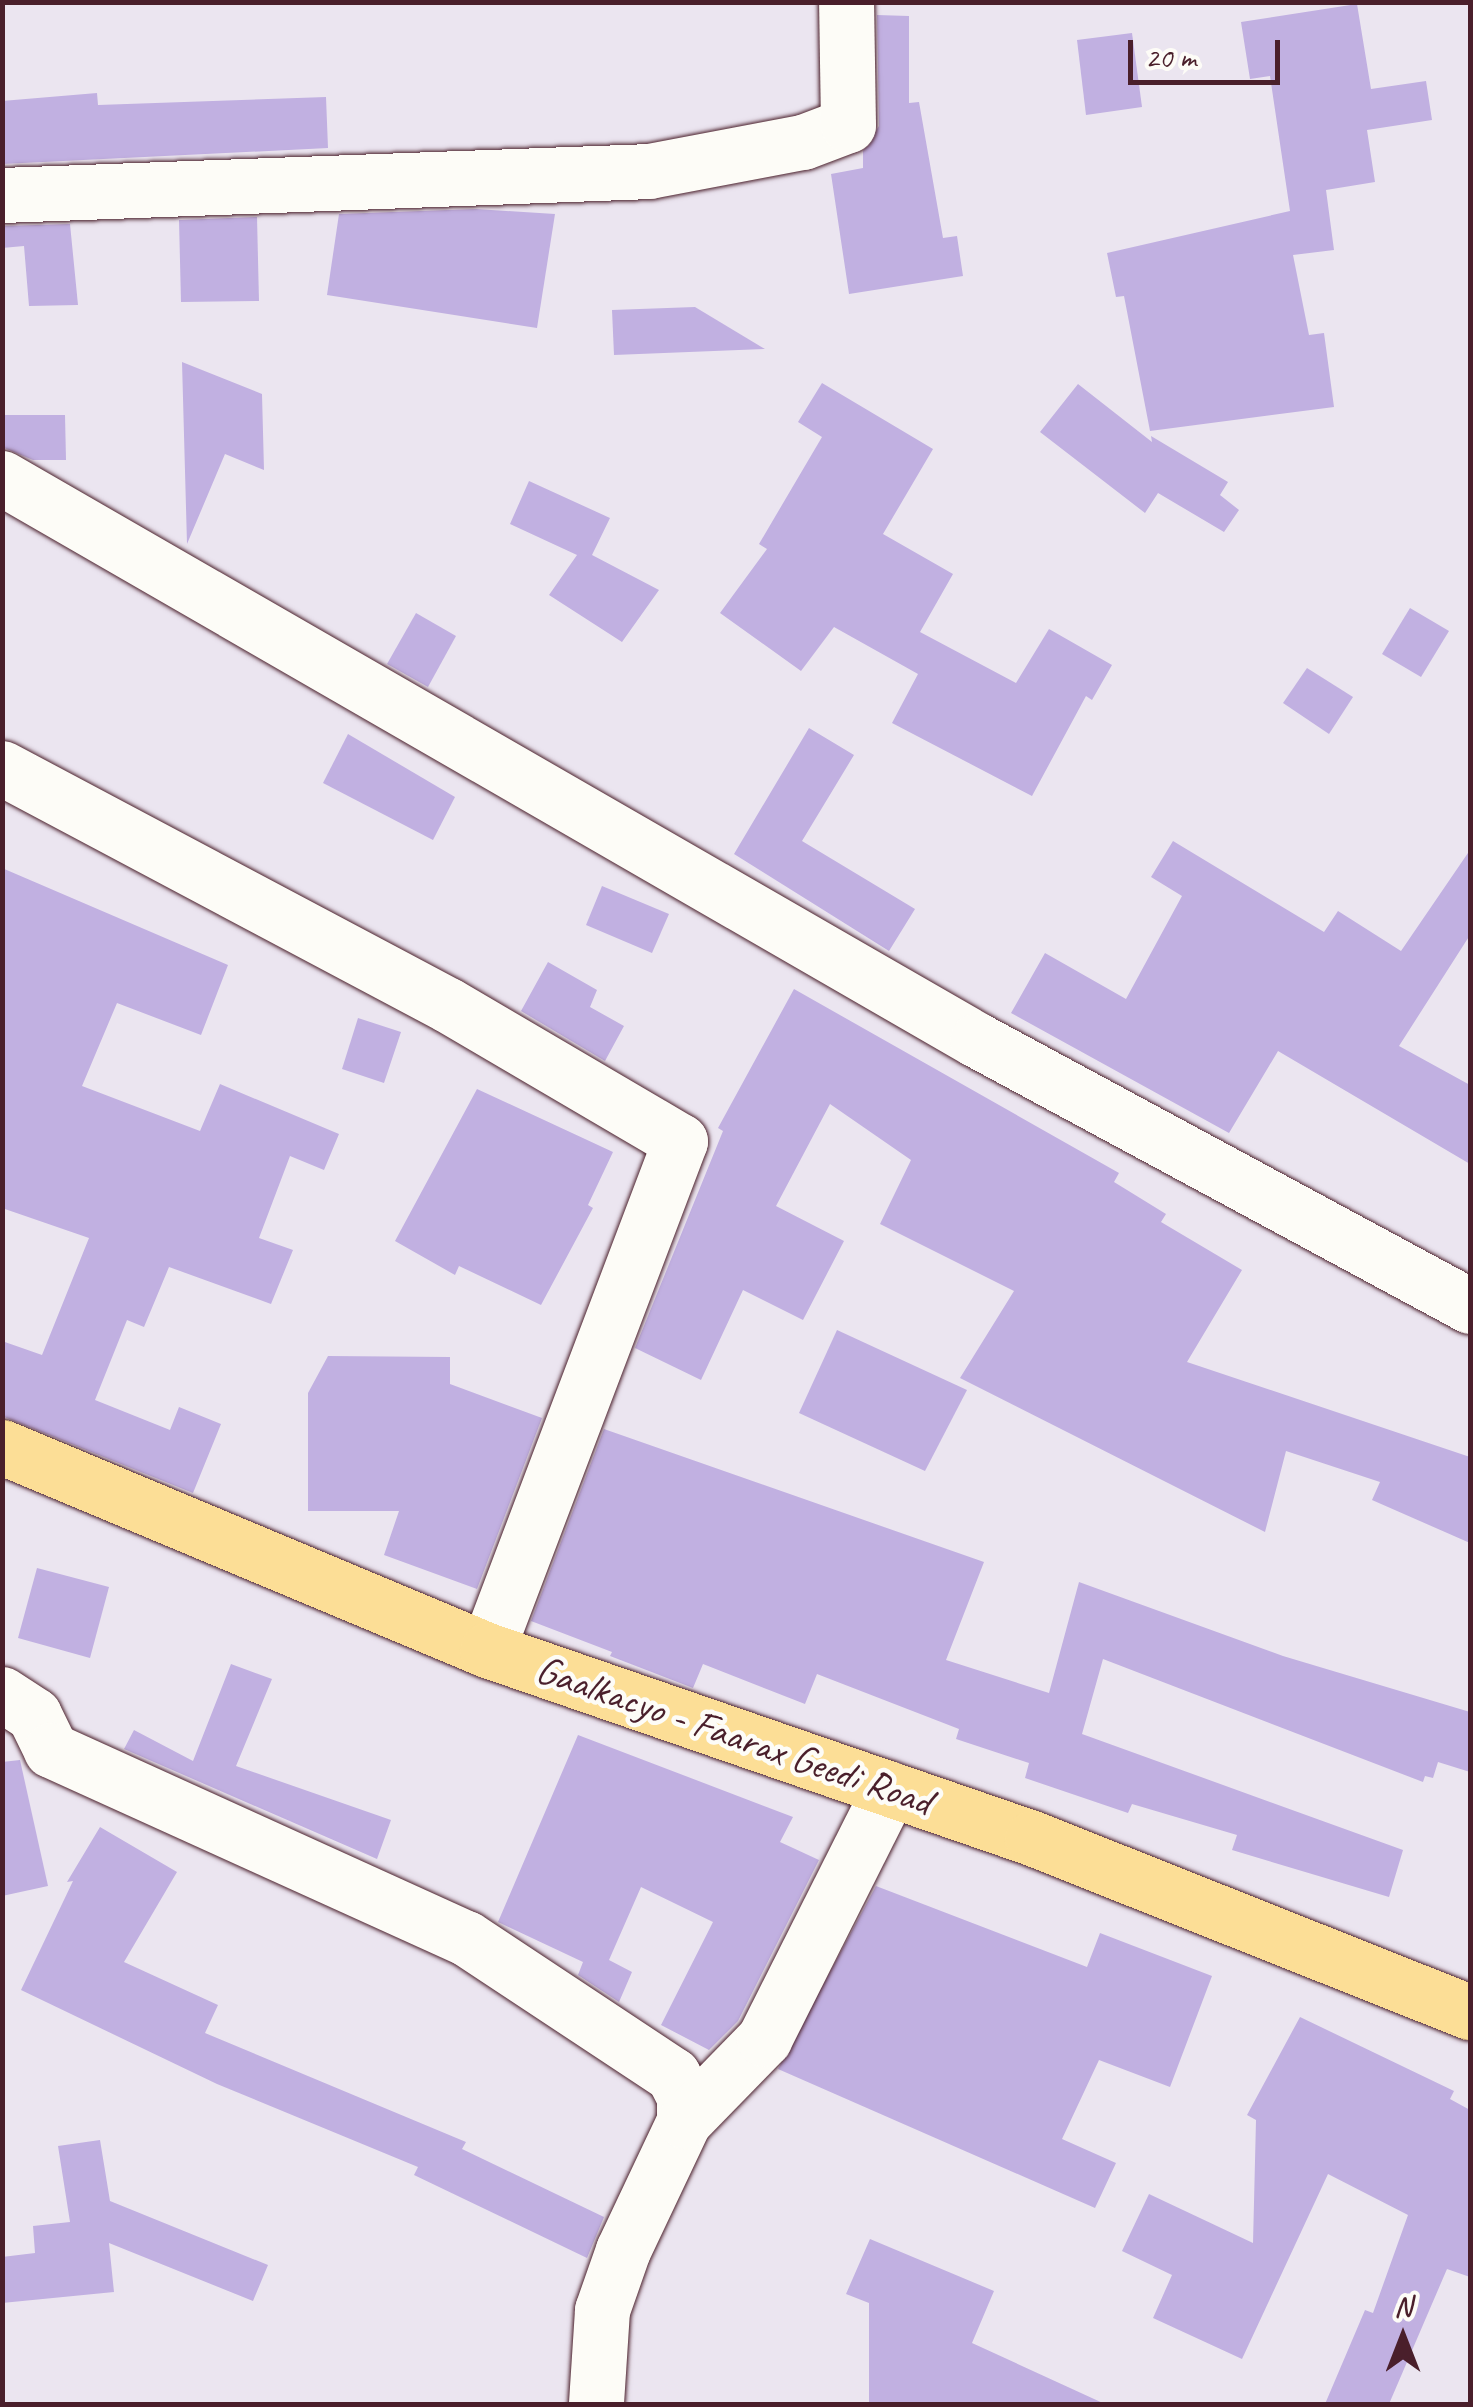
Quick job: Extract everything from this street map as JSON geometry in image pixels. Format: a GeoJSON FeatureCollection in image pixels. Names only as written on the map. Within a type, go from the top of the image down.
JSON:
{"type":"FeatureCollection","features":[{"type":"Feature","properties":{"kind":"main road","name":"Gaalkacyo - Faarax Geedi Road"},"geometry":{"type":"LineString","coordinates":[[2,1446],[487,1650],[1032,1838],[1470,2012]]}},
{"type":"Feature","properties":{"kind":"street"},"geometry":{"type":"LineString","coordinates":[[2,195],[649,171],[803,142],[848,125],[846,2]]}},
{"type":"Feature","properties":{"kind":"street"},"geometry":{"type":"LineString","coordinates":[[2,478],[977,1040],[1470,1306]]}},
{"type":"Feature","properties":{"kind":"street"},"geometry":{"type":"LineString","coordinates":[[2,768],[448,1005],[680,1141],[487,1650]]}},
{"type":"Feature","properties":{"kind":"street"},"geometry":{"type":"LineString","coordinates":[[2,1694],[34,1715],[52,1750],[466,1938],[673,2074],[684,2098],[684,2121]]}},
{"type":"Feature","properties":{"kind":"street"},"geometry":{"type":"LineString","coordinates":[[596,2404],[602,2310],[623,2250],[684,2121],[764,2039],[890,1789]]}},
{"type":"Feature","properties":{"kind":"building"},"geometry":{"type":"Polygon","coordinates":[[[1357,4],[1371,89],[1426,81],[1432,120],[1367,130],[1375,182],[1326,190],[1334,250],[1293,255],[1309,335],[1324,333],[1334,407],[1150,431],[1124,296],[1116,297],[1107,253],[1290,211],[1270,76],[1250,79],[1241,22],[1357,4]]]}},
{"type":"Feature","properties":{"kind":"building"},"geometry":{"type":"Polygon","coordinates":[[[877,15],[909,16],[909,103],[919,102],[943,238],[957,236],[963,276],[849,294],[831,174],[863,168],[863,151],[879,126],[877,15]]]}},
{"type":"Feature","properties":{"kind":"building"},"geometry":{"type":"Polygon","coordinates":[[[1132,33],[1142,107],[1086,115],[1077,40],[1132,33]]]}},
{"type":"Feature","properties":{"kind":"building"},"geometry":{"type":"Polygon","coordinates":[[[97,93],[98,105],[326,97],[328,148],[2,164],[2,101],[97,93]]]}},
{"type":"Feature","properties":{"kind":"building"},"geometry":{"type":"Polygon","coordinates":[[[476,209],[555,214],[537,328],[327,295],[339,214],[476,209]]]}},
{"type":"Feature","properties":{"kind":"building"},"geometry":{"type":"Polygon","coordinates":[[[257,217],[259,301],[181,302],[179,220],[257,217]]]}},
{"type":"Feature","properties":{"kind":"building"},"geometry":{"type":"Polygon","coordinates":[[[70,224],[78,305],[29,306],[24,246],[2,248],[2,226],[70,224]]]}},
{"type":"Feature","properties":{"kind":"building"},"geometry":{"type":"Polygon","coordinates":[[[695,307],[765,349],[614,355],[612,310],[695,307]]]}},
{"type":"Feature","properties":{"kind":"building"},"geometry":{"type":"Polygon","coordinates":[[[182,362],[262,394],[264,470],[225,454],[187,544],[182,362]]]}},
{"type":"Feature","properties":{"kind":"building"},"geometry":{"type":"Polygon","coordinates":[[[822,383],[933,449],[883,534],[953,574],[920,632],[1016,683],[1049,629],[1112,665],[1092,700],[1086,696],[1032,796],[892,723],[918,674],[834,627],[801,671],[720,613],[767,549],[759,544],[822,437],[798,422],[822,383]]]}},
{"type":"Feature","properties":{"kind":"building"},"geometry":{"type":"Polygon","coordinates":[[[1078,384],[1152,442],[1151,436],[1228,482],[1220,495],[1239,510],[1224,532],[1158,493],[1145,513],[1040,432],[1078,384]]]}},
{"type":"Feature","properties":{"kind":"building"},"geometry":{"type":"Polygon","coordinates":[[[2,415],[65,415],[66,460],[33,460],[2,447],[2,415]]]}},
{"type":"Feature","properties":{"kind":"building"},"geometry":{"type":"Polygon","coordinates":[[[529,481],[610,518],[592,555],[659,590],[622,642],[549,595],[577,555],[510,524],[529,481]]]}},
{"type":"Feature","properties":{"kind":"building"},"geometry":{"type":"Polygon","coordinates":[[[1410,608],[1449,631],[1421,677],[1382,654],[1410,608]]]}},
{"type":"Feature","properties":{"kind":"building"},"geometry":{"type":"Polygon","coordinates":[[[416,613],[456,636],[428,687],[387,664],[416,613]]]}},
{"type":"Feature","properties":{"kind":"building"},"geometry":{"type":"Polygon","coordinates":[[[1307,668],[1353,697],[1329,734],[1283,703],[1307,668]]]}},
{"type":"Feature","properties":{"kind":"building"},"geometry":{"type":"Polygon","coordinates":[[[809,728],[854,755],[802,841],[915,909],[889,951],[734,854],[809,728]]]}},
{"type":"Feature","properties":{"kind":"building"},"geometry":{"type":"Polygon","coordinates":[[[348,734],[455,797],[433,840],[323,783],[348,734]]]}},
{"type":"Feature","properties":{"kind":"building"},"geometry":{"type":"Polygon","coordinates":[[[1173,841],[1324,932],[1338,911],[1401,951],[1470,850],[1470,935],[1399,1046],[1470,1085],[1470,1164],[1278,1051],[1229,1133],[1011,1013],[1045,953],[1126,999],[1182,896],[1151,877],[1173,841]]]}},
{"type":"Feature","properties":{"kind":"building"},"geometry":{"type":"Polygon","coordinates":[[[2,868],[228,965],[201,1035],[117,1003],[82,1086],[200,1131],[220,1084],[339,1134],[324,1170],[290,1156],[259,1238],[293,1250],[271,1304],[169,1267],[144,1327],[127,1320],[95,1400],[170,1430],[179,1407],[221,1424],[193,1493],[2,1416],[2,1341],[42,1355],[89,1238],[2,1208],[2,868]]]}},
{"type":"Feature","properties":{"kind":"building"},"geometry":{"type":"Polygon","coordinates":[[[602,886],[669,914],[652,953],[586,925],[602,886]]]}},
{"type":"Feature","properties":{"kind":"building"},"geometry":{"type":"Polygon","coordinates":[[[548,962],[597,990],[590,1007],[624,1026],[605,1061],[521,1011],[548,962]]]}},
{"type":"Feature","properties":{"kind":"building"},"geometry":{"type":"Polygon","coordinates":[[[794,989],[1119,1173],[1114,1182],[1166,1214],[1161,1222],[1242,1270],[1187,1362],[1470,1457],[1470,1543],[1372,1500],[1380,1482],[1286,1451],[1265,1532],[960,1378],[1014,1291],[880,1224],[911,1160],[830,1104],[776,1206],[844,1241],[803,1320],[743,1290],[701,1380],[635,1348],[723,1131],[718,1128],[794,989]]]}},
{"type":"Feature","properties":{"kind":"building"},"geometry":{"type":"Polygon","coordinates":[[[358,1018],[401,1032],[384,1083],[342,1069],[358,1018]]]}},
{"type":"Feature","properties":{"kind":"building"},"geometry":{"type":"Polygon","coordinates":[[[477,1089],[613,1152],[588,1205],[593,1208],[541,1305],[459,1266],[455,1275],[395,1241],[477,1089]]]}},
{"type":"Feature","properties":{"kind":"building"},"geometry":{"type":"Polygon","coordinates":[[[837,1330],[967,1390],[925,1471],[799,1413],[837,1330]]]}},
{"type":"Feature","properties":{"kind":"building"},"geometry":{"type":"Polygon","coordinates":[[[328,1356],[450,1357],[450,1384],[542,1418],[477,1589],[384,1555],[399,1511],[308,1511],[308,1393],[328,1356]]]}},
{"type":"Feature","properties":{"kind":"building"},"geometry":{"type":"Polygon","coordinates":[[[604,1429],[984,1562],[946,1660],[1049,1693],[1079,1582],[1283,1656],[1470,1712],[1470,1772],[1438,1762],[1433,1778],[1425,1776],[1423,1782],[1103,1659],[1082,1734],[1403,1850],[1389,1897],[1232,1850],[1237,1835],[1132,1804],[1128,1813],[1025,1778],[1029,1763],[956,1739],[959,1729],[817,1674],[805,1704],[703,1664],[693,1688],[610,1656],[612,1652],[531,1621],[604,1429]]]}},
{"type":"Feature","properties":{"kind":"building"},"geometry":{"type":"Polygon","coordinates":[[[37,1568],[109,1587],[90,1658],[18,1638],[37,1568]]]}},
{"type":"Feature","properties":{"kind":"building"},"geometry":{"type":"Polygon","coordinates":[[[231,1664],[272,1679],[236,1766],[391,1820],[377,1859],[124,1749],[134,1730],[193,1761],[231,1664]]]}},
{"type":"Feature","properties":{"kind":"building"},"geometry":{"type":"Polygon","coordinates":[[[578,1735],[793,1817],[780,1842],[819,1860],[738,2021],[709,2050],[661,2025],[713,1922],[641,1887],[609,1960],[632,1972],[619,2002],[578,1975],[583,1962],[498,1922],[578,1735]]]}},
{"type":"Feature","properties":{"kind":"building"},"geometry":{"type":"Polygon","coordinates":[[[20,1760],[48,1886],[2,1896],[2,1762],[20,1760]]]}},
{"type":"Feature","properties":{"kind":"building"},"geometry":{"type":"Polygon","coordinates":[[[100,1827],[177,1872],[124,1962],[218,2005],[205,2033],[466,2142],[462,2149],[604,2217],[587,2258],[414,2175],[418,2167],[217,2084],[21,1990],[73,1881],[67,1882],[100,1827]]]}},
{"type":"Feature","properties":{"kind":"building"},"geometry":{"type":"Polygon","coordinates":[[[876,1886],[1087,1967],[1100,1933],[1212,1976],[1170,2087],[1099,2060],[1062,2139],[1116,2163],[1095,2208],[778,2069],[876,1886]]]}},
{"type":"Feature","properties":{"kind":"building"},"geometry":{"type":"Polygon","coordinates":[[[1300,2017],[1454,2091],[1450,2099],[1470,2110],[1470,2277],[1447,2269],[1389,2404],[1325,2404],[1365,2310],[1373,2313],[1408,2215],[1328,2174],[1242,2359],[1153,2318],[1172,2275],[1122,2251],[1149,2194],[1253,2243],[1256,2120],[1247,2115],[1300,2017]]]}},
{"type":"Feature","properties":{"kind":"building"},"geometry":{"type":"Polygon","coordinates":[[[100,2140],[110,2201],[268,2265],[253,2301],[109,2243],[114,2292],[2,2303],[2,2257],[35,2253],[33,2226],[70,2222],[58,2146],[100,2140]]]}},
{"type":"Feature","properties":{"kind":"building"},"geometry":{"type":"Polygon","coordinates":[[[870,2239],[994,2291],[972,2343],[1105,2404],[869,2404],[869,2303],[846,2294],[870,2239]]]}}]}
